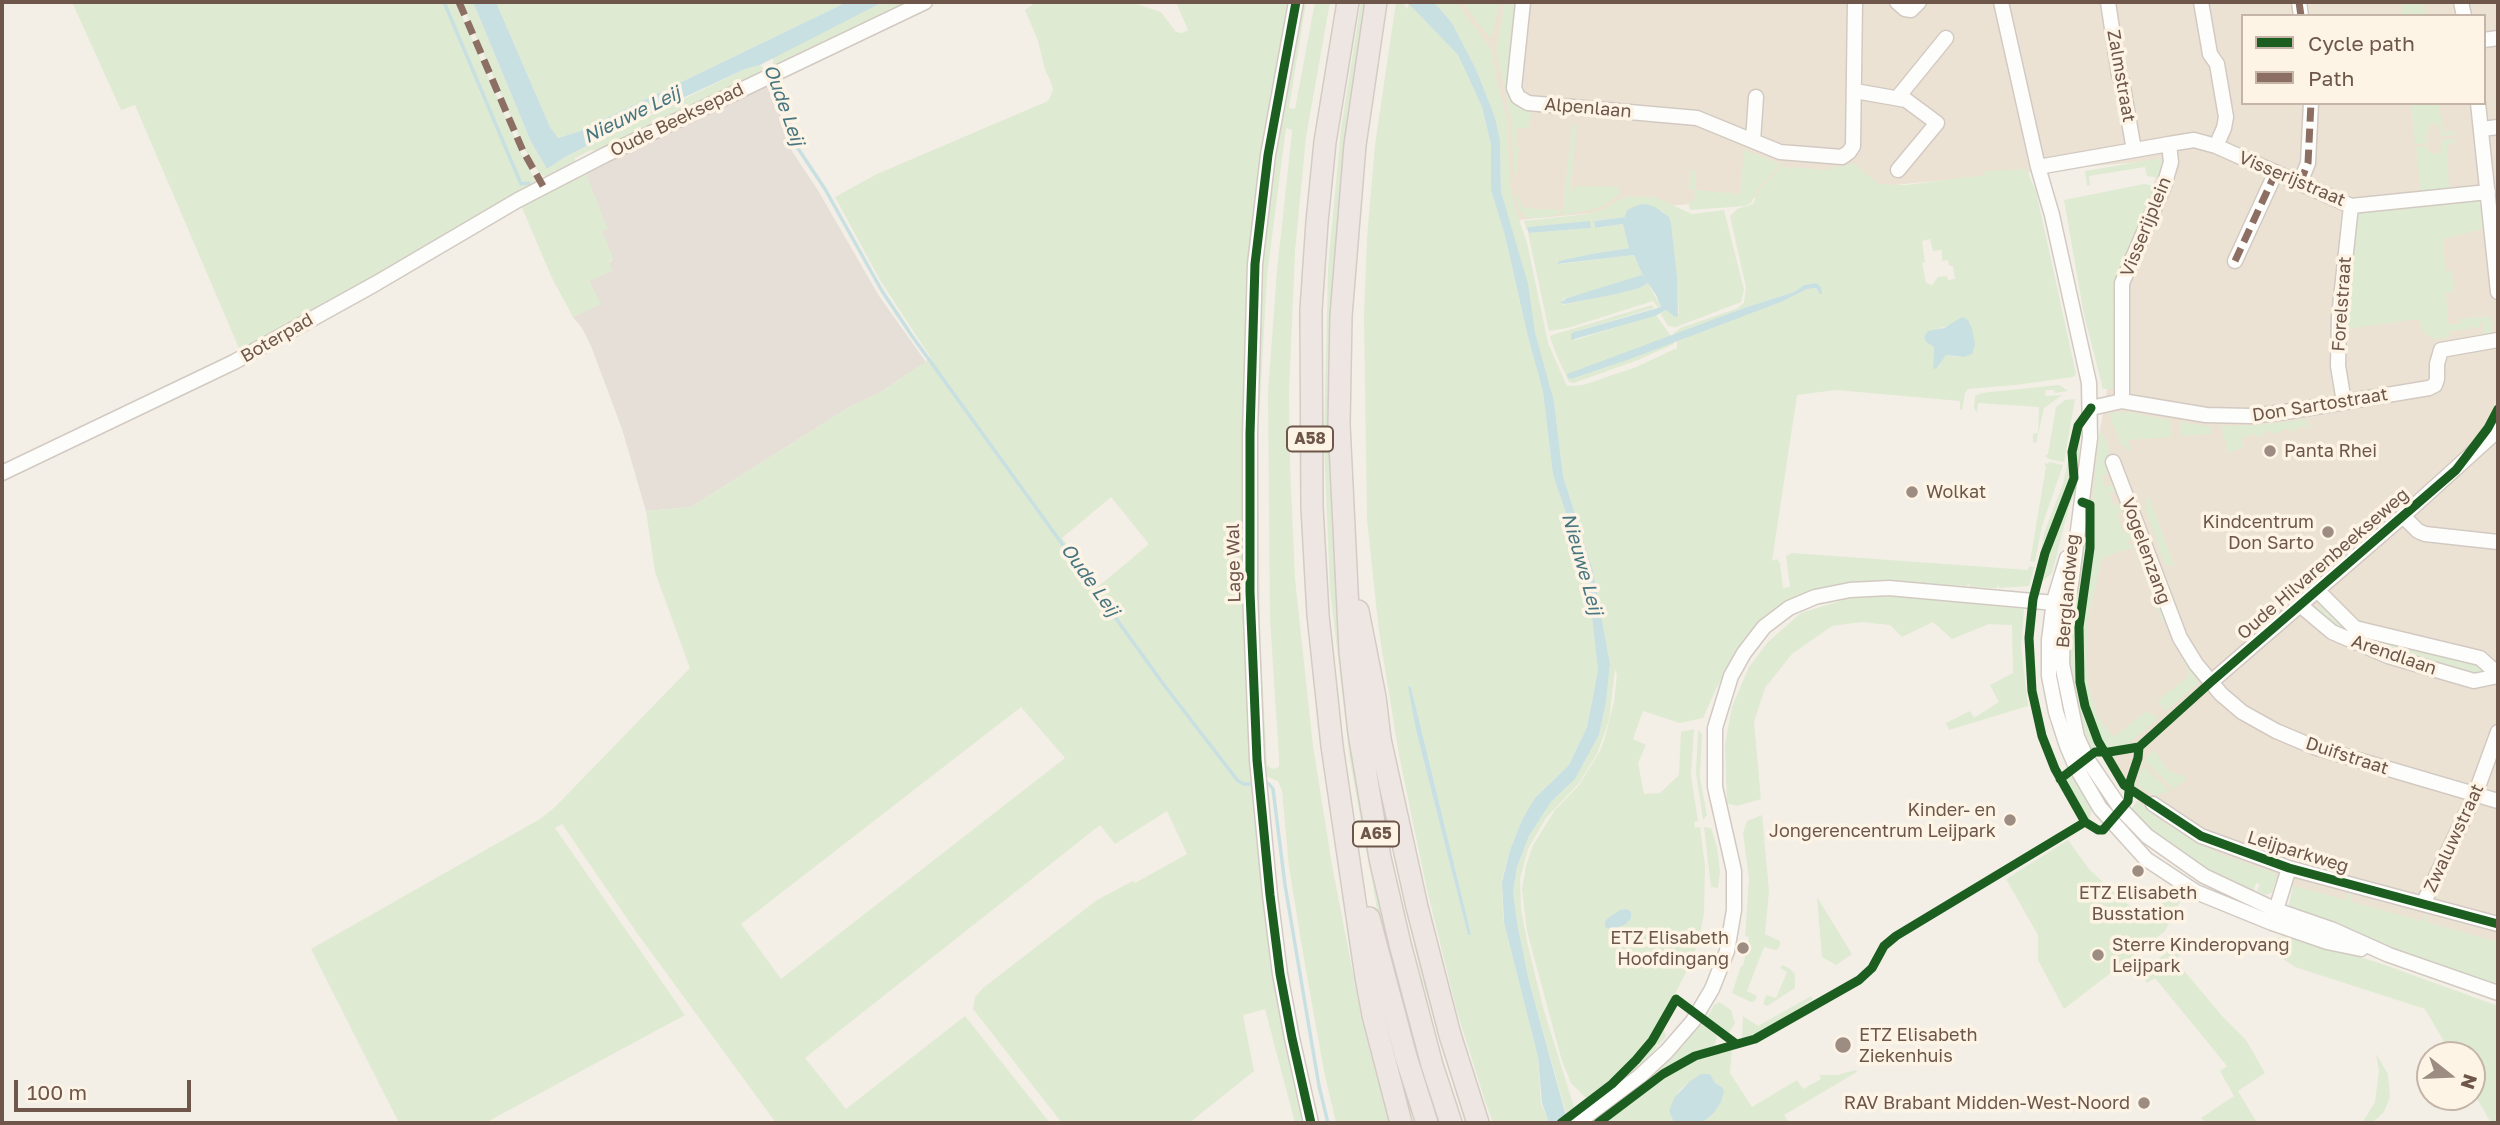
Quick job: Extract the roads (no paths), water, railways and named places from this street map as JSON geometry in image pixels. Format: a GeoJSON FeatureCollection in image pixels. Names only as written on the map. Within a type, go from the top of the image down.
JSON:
{"type":"FeatureCollection","features":[{"type":"Feature","properties":{"kind":"highway","name":"A58"},"geometry":{"type":"LineString","coordinates":[[1349,2],[1325,142],[1317,222],[1311,310],[1311,507],[1318,615],[1332,746],[1370,1002],[1401,1123]]}},
{"type":"Feature","properties":{"kind":"highway","name":"A58"},"geometry":{"type":"LineString","coordinates":[[1376,2],[1355,145],[1341,316],[1339,424],[1344,537],[1375,697],[1380,739],[1417,907],[1450,1035],[1478,1123]]}},
{"type":"Feature","properties":{"kind":"highway","name":"A65"},"geometry":{"type":"LineString","coordinates":[[1344,537],[1349,651],[1359,733],[1380,858],[1432,1065],[1451,1123]]}},
{"type":"Feature","properties":{"kind":"highway","name":"A65"},"geometry":{"type":"LineString","coordinates":[[1347,838],[1406,1057],[1427,1123]]}},
{"type":"Feature","properties":{"kind":"street","name":"Oude Beeksepad"},"geometry":{"type":"LineString","coordinates":[[543,186],[925,2]]}},
{"type":"Feature","properties":{"kind":"street","name":"Lage Wal"},"geometry":{"type":"LineString","coordinates":[[1296,2],[1263,182],[1252,319],[1250,605],[1260,794],[1280,974],[1297,1067],[1311,1123]]}},
{"type":"Feature","properties":{"kind":"street","name":"Alpenlaan"},"geometry":{"type":"LineString","coordinates":[[1523,2],[1514,88],[1518,97],[1528,103],[1697,118],[1780,152],[1842,157],[1853,146],[1855,2]]}},
{"type":"Feature","properties":{"kind":"street"},"geometry":{"type":"LineString","coordinates":[[1897,2],[1905,9],[1911,10],[1919,2]]}},
{"type":"Feature","properties":{"kind":"street"},"geometry":{"type":"LineString","coordinates":[[2001,2],[2089,383],[2091,408],[2082,506],[2054,602],[2049,640],[2049,676],[2056,712],[2067,746],[2095,800],[2136,850],[2169,875],[2196,892],[2272,923],[2327,942],[2389,955]]}},
{"type":"Feature","properties":{"kind":"street","name":"Zalmstraat"},"geometry":{"type":"LineString","coordinates":[[2108,2],[2134,150]]}},
{"type":"Feature","properties":{"kind":"street"},"geometry":{"type":"LineString","coordinates":[[2201,2],[2210,54],[2217,64],[2226,117],[2216,146]]}},
{"type":"Feature","properties":{"kind":"street"},"geometry":{"type":"LineString","coordinates":[[1898,97],[1946,38]]}},
{"type":"Feature","properties":{"kind":"street"},"geometry":{"type":"LineString","coordinates":[[1855,91],[1898,97],[1913,103],[1937,123],[1898,170]]}},
{"type":"Feature","properties":{"kind":"street"},"geometry":{"type":"LineString","coordinates":[[1753,141],[1756,97]]}},
{"type":"Feature","properties":{"kind":"street"},"geometry":{"type":"LineString","coordinates":[[2300,183],[2308,163],[2311,105]]}},
{"type":"Feature","properties":{"kind":"street"},"geometry":{"type":"LineString","coordinates":[[2478,105],[2488,192],[2495,217],[2498,284]]}},
{"type":"Feature","properties":{"kind":"street"},"geometry":{"type":"LineString","coordinates":[[2482,129],[2498,127]]}},
{"type":"Feature","properties":{"kind":"street","name":"Visserijstraat"},"geometry":{"type":"LineString","coordinates":[[2169,144],[2194,140],[2216,146],[2351,205],[2488,192]]}},
{"type":"Feature","properties":{"kind":"street"},"geometry":{"type":"LineString","coordinates":[[2038,167],[2169,144]]}},
{"type":"Feature","properties":{"kind":"street","name":"Visserijplein"},"geometry":{"type":"LineString","coordinates":[[2123,401],[2122,283],[2164,186],[2171,162],[2169,144]]}},
{"type":"Feature","properties":{"kind":"street"},"geometry":{"type":"LineString","coordinates":[[2235,261],[2276,172]]}},
{"type":"Feature","properties":{"kind":"street","name":"Boterpad"},"geometry":{"type":"LineString","coordinates":[[2,473],[234,362],[543,186]]}},
{"type":"Feature","properties":{"kind":"street","name":"Forelstraat"},"geometry":{"type":"LineString","coordinates":[[2343,402],[2339,366],[2339,317],[2351,205]]}},
{"type":"Feature","properties":{"kind":"street","name":"Don Sartostraat"},"geometry":{"type":"LineString","coordinates":[[2091,408],[2123,401],[2187,413],[2250,416],[2429,388],[2435,385],[2437,379],[2438,354],[2446,348],[2498,341]]}},
{"type":"Feature","properties":{"kind":"street","name":"Oude Hilvarenbeekseweg"},"geometry":{"type":"LineString","coordinates":[[2210,682],[2403,516],[2498,430]]}},
{"type":"Feature","properties":{"kind":"street","name":"Vogelenzang"},"geometry":{"type":"LineString","coordinates":[[2113,462],[2171,619],[2188,652],[2210,682]]}},
{"type":"Feature","properties":{"kind":"street"},"geometry":{"type":"LineString","coordinates":[[2403,516],[2418,531],[2425,534],[2498,542]]}},
{"type":"Feature","properties":{"kind":"street"},"geometry":{"type":"LineString","coordinates":[[1585,1120],[1640,1076],[1693,1021],[1712,989],[1727,951],[1734,910],[1734,871],[1715,787],[1715,728],[1731,676],[1764,627],[1789,608],[1815,597],[1850,590],[1889,588],[2054,602]]}},
{"type":"Feature","properties":{"kind":"street","name":"Arendlaan"},"geometry":{"type":"LineString","coordinates":[[2317,590],[2355,628],[2480,658],[2498,675]]}},
{"type":"Feature","properties":{"kind":"street"},"geometry":{"type":"LineString","coordinates":[[2054,602],[2062,664],[2077,737],[2087,759],[2121,809],[2147,836],[2178,860],[2232,891],[2331,929],[2389,955],[2498,993]]}},
{"type":"Feature","properties":{"kind":"street","name":"Arendlaan"},"geometry":{"type":"LineString","coordinates":[[2300,605],[2332,632],[2388,656],[2474,681],[2498,675]]}},
{"type":"Feature","properties":{"kind":"street","name":"Duifstraat"},"geometry":{"type":"LineString","coordinates":[[2210,682],[2242,712],[2285,735],[2315,747],[2498,801]]}},
{"type":"Feature","properties":{"kind":"street","name":"Zwaluwstraat"},"geometry":{"type":"LineString","coordinates":[[2423,904],[2476,795],[2498,732]]}},
{"type":"Feature","properties":{"kind":"street","name":"Leijparkweg"},"geometry":{"type":"LineString","coordinates":[[2153,804],[2201,836],[2289,868],[2498,924]]}},
{"type":"Feature","properties":{"kind":"street","name":"Leijparkweg"},"geometry":{"type":"LineString","coordinates":[[2276,910],[2289,868]]}},
{"type":"Feature","properties":{"kind":"water","name":"Nieuwe Leij"},"geometry":{"type":"Polygon","coordinates":[[[473,2],[496,2],[550,127],[558,138],[580,131],[847,2],[883,2],[760,65],[745,69],[670,104],[565,157],[547,169],[531,142],[473,2]]]}},
{"type":"Feature","properties":{"kind":"water"},"geometry":{"type":"Polygon","coordinates":[[[1407,2],[1434,2],[1452,23],[1476,69],[1495,117],[1500,140],[1501,191],[1528,284],[1535,332],[1554,401],[1563,476],[1593,571],[1610,664],[1599,735],[1575,779],[1551,802],[1529,836],[1517,867],[1513,892],[1529,981],[1568,1123],[1549,1123],[1542,1103],[1538,1057],[1504,923],[1502,882],[1510,850],[1522,820],[1535,798],[1569,765],[1587,727],[1598,670],[1590,600],[1581,558],[1553,475],[1543,392],[1491,190],[1491,145],[1482,107],[1458,55],[1407,2]]]}},
{"type":"Feature","properties":{"kind":"water"},"geometry":{"type":"Polygon","coordinates":[[[1638,205],[1655,207],[1669,217],[1677,277],[1678,316],[1675,317],[1666,310],[1655,316],[1571,340],[1571,334],[1574,332],[1661,307],[1648,283],[1640,288],[1616,294],[1560,303],[1567,298],[1642,275],[1644,278],[1634,255],[1557,264],[1559,261],[1629,248],[1623,224],[1595,228],[1594,221],[1625,217],[1627,210],[1638,205]]]}},
{"type":"Feature","properties":{"kind":"water"},"geometry":{"type":"Polygon","coordinates":[[[1590,221],[1591,228],[1529,233],[1527,229],[1528,227],[1590,221]]]}},
{"type":"Feature","properties":{"kind":"water"},"geometry":{"type":"Polygon","coordinates":[[[1816,283],[1821,287],[1822,294],[1816,288],[1807,289],[1781,302],[1630,359],[1568,378],[1567,374],[1794,292],[1804,285],[1816,283]]]}},
{"type":"Feature","properties":{"kind":"water"},"geometry":{"type":"Polygon","coordinates":[[[1962,317],[1968,320],[1972,329],[1975,344],[1972,354],[1964,357],[1946,355],[1936,369],[1933,368],[1934,347],[1926,342],[1924,337],[1928,331],[1944,328],[1962,317]]]}},
{"type":"Feature","properties":{"kind":"water"},"geometry":{"type":"Polygon","coordinates":[[[1408,686],[1411,687],[1471,934],[1468,935],[1416,730],[1408,686]]]}},
{"type":"Feature","properties":{"kind":"water"},"geometry":{"type":"Polygon","coordinates":[[[1627,909],[1631,912],[1631,918],[1626,924],[1610,929],[1605,927],[1608,918],[1627,909]]]}},
{"type":"Feature","properties":{"kind":"water"},"geometry":{"type":"Polygon","coordinates":[[[1701,1074],[1710,1074],[1715,1083],[1722,1087],[1724,1091],[1721,1102],[1713,1114],[1702,1123],[1674,1123],[1669,1111],[1674,1098],[1701,1074]]]}},
{"type":"Feature","properties":{"kind":"waterway","name":"Oude Leij"},"geometry":{"type":"LineString","coordinates":[[444,2],[521,184],[529,183]]}},
{"type":"Feature","properties":{"kind":"waterway","name":"Oude Leij"},"geometry":{"type":"LineString","coordinates":[[774,78],[789,118],[795,144],[825,189],[882,291],[912,336],[1164,685],[1238,781],[1255,784]]}},
{"type":"Feature","properties":{"kind":"waterway","name":"Oude Leij"},"geometry":{"type":"LineString","coordinates":[[1263,784],[1269,784],[1273,789],[1285,885],[1319,1086],[1328,1123]]}},
{"type":"Feature","properties":{"kind":"place","name":"Panta Rhei"},"geometry":{"type":"Point","coordinates":[2270,451]}},
{"type":"Feature","properties":{"kind":"place","name":"Wolkat"},"geometry":{"type":"Point","coordinates":[1912,492]}},
{"type":"Feature","properties":{"kind":"place","name":"Kindcentrum Don Sarto"},"geometry":{"type":"Point","coordinates":[2328,532]}},
{"type":"Feature","properties":{"kind":"place","name":"Kinder- en Jongerencentrum Leijpark"},"geometry":{"type":"Point","coordinates":[2010,820]}},
{"type":"Feature","properties":{"kind":"place","name":"ETZ Elisabeth Busstation"},"geometry":{"type":"Point","coordinates":[2138,871]}},
{"type":"Feature","properties":{"kind":"place","name":"ETZ Elisabeth Hoofdingang"},"geometry":{"type":"Point","coordinates":[1743,948]}},
{"type":"Feature","properties":{"kind":"place","name":"Sterre Kinderopvang Leijpark"},"geometry":{"type":"Point","coordinates":[2098,955]}},
{"type":"Feature","properties":{"kind":"place","name":"ETZ Elisabeth Ziekenhuis"},"geometry":{"type":"Point","coordinates":[1843,1045]}},
{"type":"Feature","properties":{"kind":"place","name":"RAV Brabant Midden-West-Noord"},"geometry":{"type":"Point","coordinates":[2144,1103]}}]}
